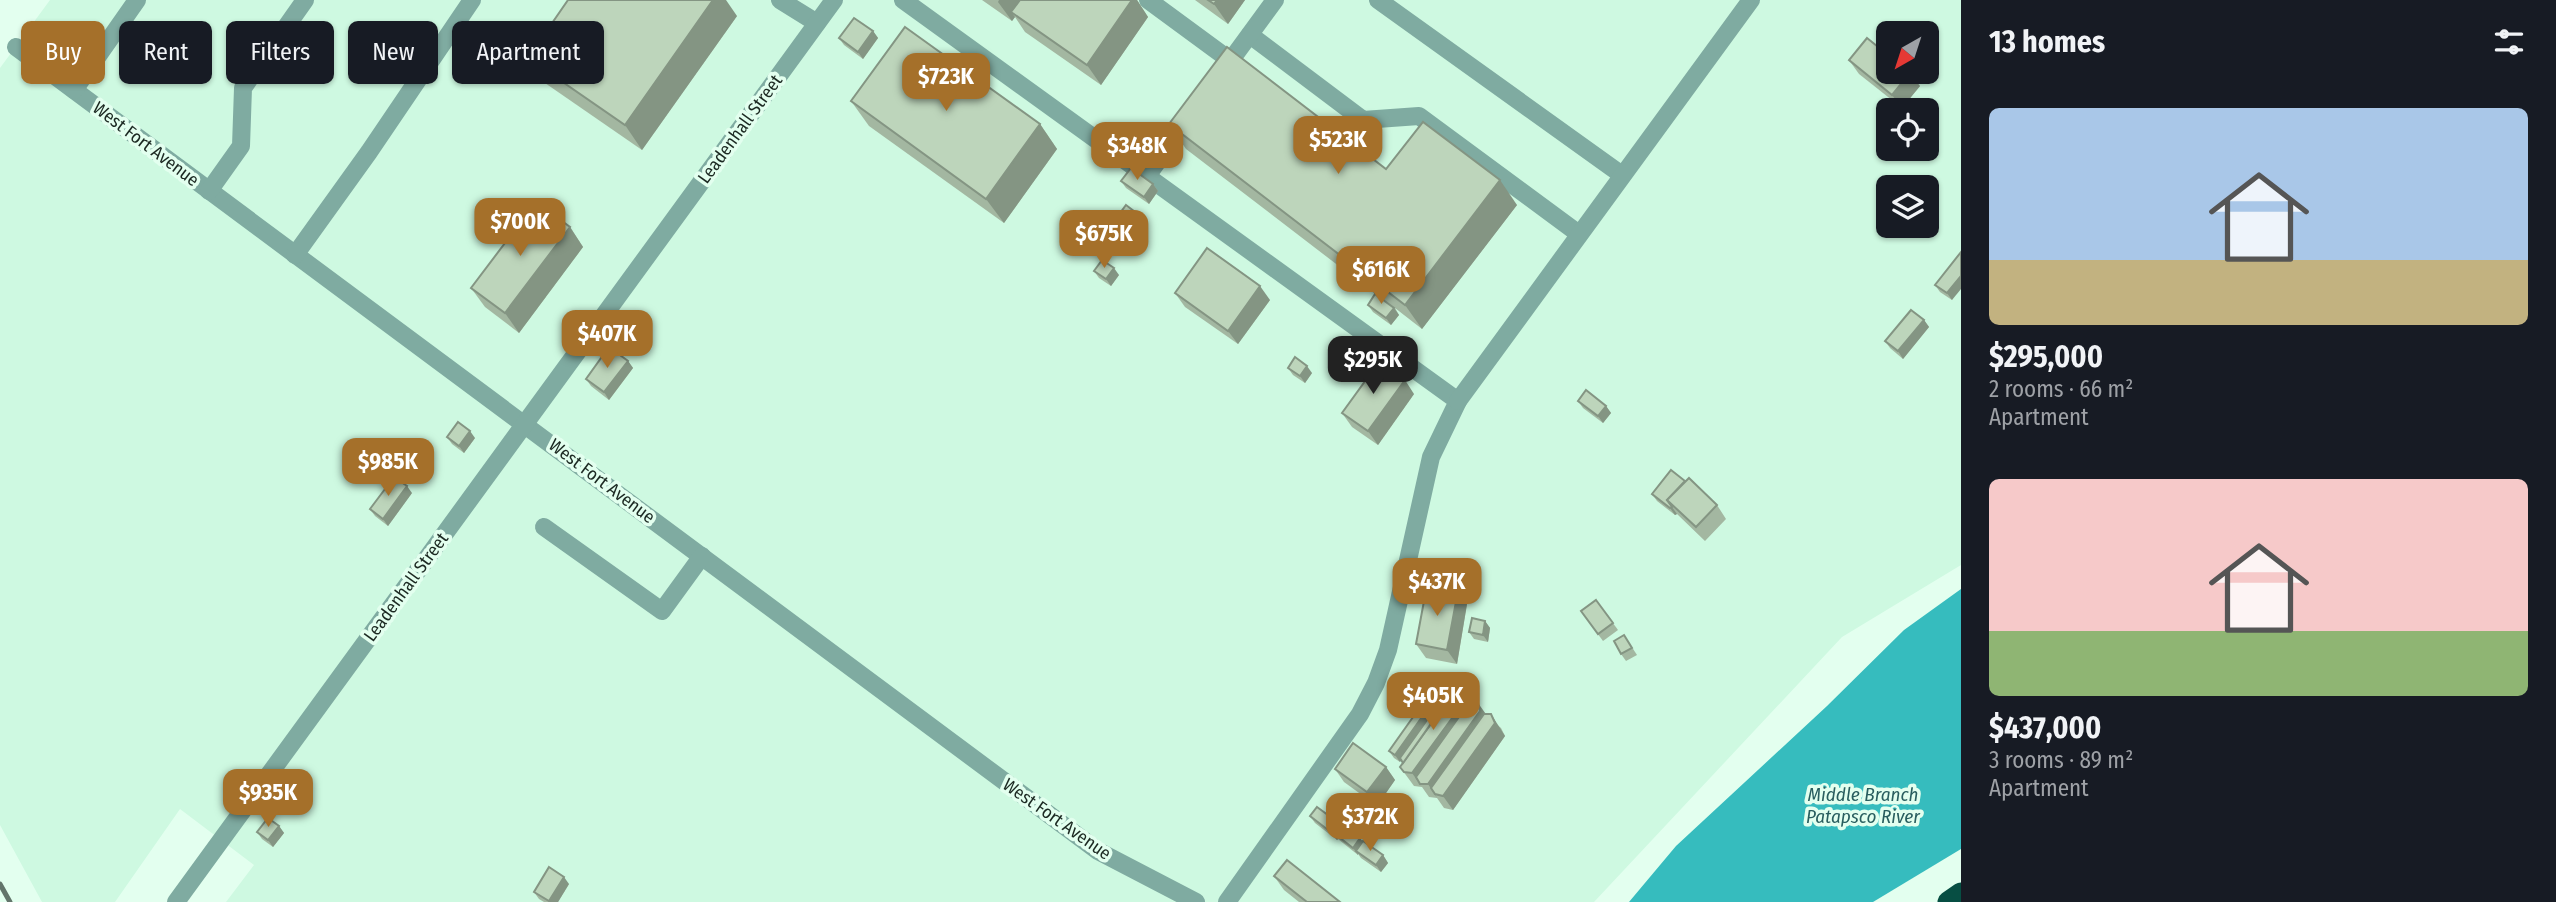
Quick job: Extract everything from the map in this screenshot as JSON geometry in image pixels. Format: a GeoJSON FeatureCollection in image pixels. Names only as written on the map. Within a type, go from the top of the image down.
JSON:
{"type":"FeatureCollection","features":[{"type":"Feature","properties":{"kind":"highway"},"geometry":{"type":"LineString","coordinates":[[1948,902],[1961,892]]}},
{"type":"Feature","properties":{"kind":"street"},"geometry":{"type":"LineString","coordinates":[[74,90],[137,0]]}},
{"type":"Feature","properties":{"kind":"street"},"geometry":{"type":"LineString","coordinates":[[209,191],[241,146],[243,88],[304,0]]}},
{"type":"Feature","properties":{"kind":"street"},"geometry":{"type":"LineString","coordinates":[[295,255],[472,0]]}},
{"type":"Feature","properties":{"kind":"street"},"geometry":{"type":"LineString","coordinates":[[780,0],[817,23]]}},
{"type":"Feature","properties":{"kind":"street","name":"Leadenhall Street"},"geometry":{"type":"LineString","coordinates":[[176,902],[834,0]]}},
{"type":"Feature","properties":{"kind":"street"},"geometry":{"type":"LineString","coordinates":[[904,0],[1458,401]]}},
{"type":"Feature","properties":{"kind":"street"},"geometry":{"type":"LineString","coordinates":[[1148,0],[1231,61]]}},
{"type":"Feature","properties":{"kind":"street"},"geometry":{"type":"LineString","coordinates":[[1216,82],[1275,0]]}},
{"type":"Feature","properties":{"kind":"street"},"geometry":{"type":"LineString","coordinates":[[1378,0],[1622,175]]}},
{"type":"Feature","properties":{"kind":"street"},"geometry":{"type":"LineString","coordinates":[[1227,902],[1360,715],[1376,683],[1388,650],[1431,457],[1458,401],[1751,0]]}},
{"type":"Feature","properties":{"kind":"street"},"geometry":{"type":"LineString","coordinates":[[1250,35],[1363,120],[1419,116],[1578,234]]}},
{"type":"Feature","properties":{"kind":"street","name":"West Fort Avenue"},"geometry":{"type":"LineString","coordinates":[[16,47],[1098,851],[1196,902]]}},
{"type":"Feature","properties":{"kind":"street"},"geometry":{"type":"LineString","coordinates":[[1147,176],[1200,103]]}},
{"type":"Feature","properties":{"kind":"street"},"geometry":{"type":"LineString","coordinates":[[544,527],[662,611],[702,556]]}},
{"type":"Feature","properties":{"kind":"shaded area"},"geometry":{"type":"Polygon","coordinates":[[[50,0],[1961,0],[1961,565],[1842,637],[1594,902],[226,902],[254,865],[180,809],[115,902],[42,902],[0,825],[0,68],[21,39],[21,84],[105,84],[105,21],[35,21],[50,0]]]}},
{"type":"Feature","properties":{"kind":"water","name":"Middle Branch Patapsco River"},"geometry":{"type":"Polygon","coordinates":[[[1961,589],[1961,902],[1629,902],[1676,846],[1827,706],[1904,630],[1961,589]]]}},
{"type":"Feature","properties":{"kind":"pier"},"geometry":{"type":"Polygon","coordinates":[[[1961,849],[1961,902],[1873,902],[1961,849]]]}},
{"type":"Feature","properties":{"kind":"building"},"geometry":{"type":"Polygon","coordinates":[[[568,0],[713,0],[625,125],[566,84],[604,84],[604,21],[554,21],[568,0]]]}},
{"type":"Feature","properties":{"kind":"building"},"geometry":{"type":"Polygon","coordinates":[[[1020,0],[1132,0],[1087,65],[1011,12],[1020,0]]]}},
{"type":"Feature","properties":{"kind":"building"},"geometry":{"type":"Polygon","coordinates":[[[854,18],[873,31],[858,52],[839,38],[854,18]]]}},
{"type":"Feature","properties":{"kind":"building"},"geometry":{"type":"Polygon","coordinates":[[[905,27],[1040,124],[986,199],[851,101],[905,27]]]}},
{"type":"Feature","properties":{"kind":"building"},"geometry":{"type":"Polygon","coordinates":[[[1867,38],[1876,45],[1876,82],[1849,60],[1867,38]]]}},
{"type":"Feature","properties":{"kind":"building"},"geometry":{"type":"Polygon","coordinates":[[[1227,47],[1386,169],[1423,122],[1500,180],[1405,305],[1169,124],[1227,47]]]}},
{"type":"Feature","properties":{"kind":"building"},"geometry":{"type":"Polygon","coordinates":[[[1878,84],[1901,84],[1892,95],[1878,84]]]}},
{"type":"Feature","properties":{"kind":"building"},"geometry":{"type":"Polygon","coordinates":[[[1131,168],[1153,184],[1144,197],[1121,181],[1131,168]]]}},
{"type":"Feature","properties":{"kind":"building"},"geometry":{"type":"Polygon","coordinates":[[[536,202],[570,227],[505,313],[471,288],[536,202]]]}},
{"type":"Feature","properties":{"kind":"building"},"geometry":{"type":"Polygon","coordinates":[[[1126,205],[1139,215],[1125,234],[1112,224],[1126,205]]]}},
{"type":"Feature","properties":{"kind":"building"},"geometry":{"type":"Polygon","coordinates":[[[1207,248],[1260,286],[1228,331],[1175,293],[1207,248]]]}},
{"type":"Feature","properties":{"kind":"building"},"geometry":{"type":"Polygon","coordinates":[[[1961,252],[1961,276],[1947,293],[1935,285],[1961,252]]]}},
{"type":"Feature","properties":{"kind":"building"},"geometry":{"type":"Polygon","coordinates":[[[1102,260],[1114,268],[1106,279],[1094,271],[1102,260]]]}},
{"type":"Feature","properties":{"kind":"building"},"geometry":{"type":"Polygon","coordinates":[[[1375,294],[1394,308],[1386,318],[1368,305],[1375,294]]]}},
{"type":"Feature","properties":{"kind":"building"},"geometry":{"type":"Polygon","coordinates":[[[1911,310],[1924,320],[1898,351],[1885,341],[1911,310]]]}},
{"type":"Feature","properties":{"kind":"building"},"geometry":{"type":"Polygon","coordinates":[[[609,347],[628,361],[604,392],[586,379],[609,347]]]}},
{"type":"Feature","properties":{"kind":"building"},"geometry":{"type":"Polygon","coordinates":[[[1295,357],[1307,366],[1300,376],[1288,368],[1295,357]]]}},
{"type":"Feature","properties":{"kind":"building"},"geometry":{"type":"Polygon","coordinates":[[[1379,362],[1405,380],[1368,431],[1342,413],[1379,362]]]}},
{"type":"Feature","properties":{"kind":"building"},"geometry":{"type":"Polygon","coordinates":[[[1586,390],[1606,406],[1598,416],[1578,401],[1586,390]]]}},
{"type":"Feature","properties":{"kind":"building"},"geometry":{"type":"Polygon","coordinates":[[[458,422],[470,431],[459,446],[447,437],[458,422]]]}},
{"type":"Feature","properties":{"kind":"building"},"geometry":{"type":"Polygon","coordinates":[[[1671,470],[1685,481],[1667,500],[1672,507],[1670,508],[1652,494],[1671,470]]]}},
{"type":"Feature","properties":{"kind":"building"},"geometry":{"type":"Polygon","coordinates":[[[394,477],[407,486],[383,519],[370,509],[394,477]]]}},
{"type":"Feature","properties":{"kind":"building"},"geometry":{"type":"Polygon","coordinates":[[[1689,478],[1717,505],[1696,527],[1667,500],[1689,478]]]}},
{"type":"Feature","properties":{"kind":"building"},"geometry":{"type":"Polygon","coordinates":[[[1427,585],[1458,591],[1447,650],[1416,644],[1427,585]]]}},
{"type":"Feature","properties":{"kind":"building"},"geometry":{"type":"Polygon","coordinates":[[[1596,600],[1613,623],[1598,634],[1581,611],[1596,600]]]}},
{"type":"Feature","properties":{"kind":"building"},"geometry":{"type":"Polygon","coordinates":[[[1472,618],[1485,621],[1483,635],[1469,632],[1472,618]]]}},
{"type":"Feature","properties":{"kind":"building"},"geometry":{"type":"Polygon","coordinates":[[[1624,635],[1632,648],[1621,654],[1614,641],[1624,635]]]}},
{"type":"Feature","properties":{"kind":"building"},"geometry":{"type":"Polygon","coordinates":[[[1454,692],[1461,692],[1466,699],[1412,773],[1404,772],[1400,767],[1454,692]]]}},
{"type":"Feature","properties":{"kind":"building"},"geometry":{"type":"Polygon","coordinates":[[[1423,703],[1429,707],[1395,755],[1389,751],[1423,703]]]}},
{"type":"Feature","properties":{"kind":"building"},"geometry":{"type":"Polygon","coordinates":[[[1469,703],[1478,703],[1480,711],[1428,784],[1420,784],[1416,777],[1469,703]]]}},
{"type":"Feature","properties":{"kind":"building"},"geometry":{"type":"Polygon","coordinates":[[[1437,712],[1403,763],[1400,758],[1432,713],[1437,712]]]}},
{"type":"Feature","properties":{"kind":"building"},"geometry":{"type":"Polygon","coordinates":[[[1484,714],[1491,714],[1495,723],[1443,796],[1435,794],[1431,788],[1484,714]]]}},
{"type":"Feature","properties":{"kind":"building"},"geometry":{"type":"Polygon","coordinates":[[[1353,743],[1386,767],[1367,792],[1335,769],[1353,743]]]}},
{"type":"Feature","properties":{"kind":"building"},"geometry":{"type":"Polygon","coordinates":[[[1317,807],[1340,824],[1332,833],[1310,816],[1317,807]]]}},
{"type":"Feature","properties":{"kind":"building"},"geometry":{"type":"Polygon","coordinates":[[[268,818],[279,826],[268,840],[257,832],[268,818]]]}},
{"type":"Feature","properties":{"kind":"building"},"geometry":{"type":"Polygon","coordinates":[[[1342,825],[1360,838],[1353,848],[1335,834],[1342,825]]]}},
{"type":"Feature","properties":{"kind":"building"},"geometry":{"type":"Polygon","coordinates":[[[1363,841],[1383,855],[1376,865],[1356,851],[1363,841]]]}},
{"type":"Feature","properties":{"kind":"building"},"geometry":{"type":"Polygon","coordinates":[[[1287,860],[1340,902],[1307,902],[1274,876],[1287,860]]]}},
{"type":"Feature","properties":{"kind":"building"},"geometry":{"type":"Polygon","coordinates":[[[549,867],[564,877],[549,901],[534,892],[549,867]]]}},
{"type":"Feature","properties":{"kind":"railway"},"geometry":{"type":"LineString","coordinates":[[0,884],[10,902]]}}]}
